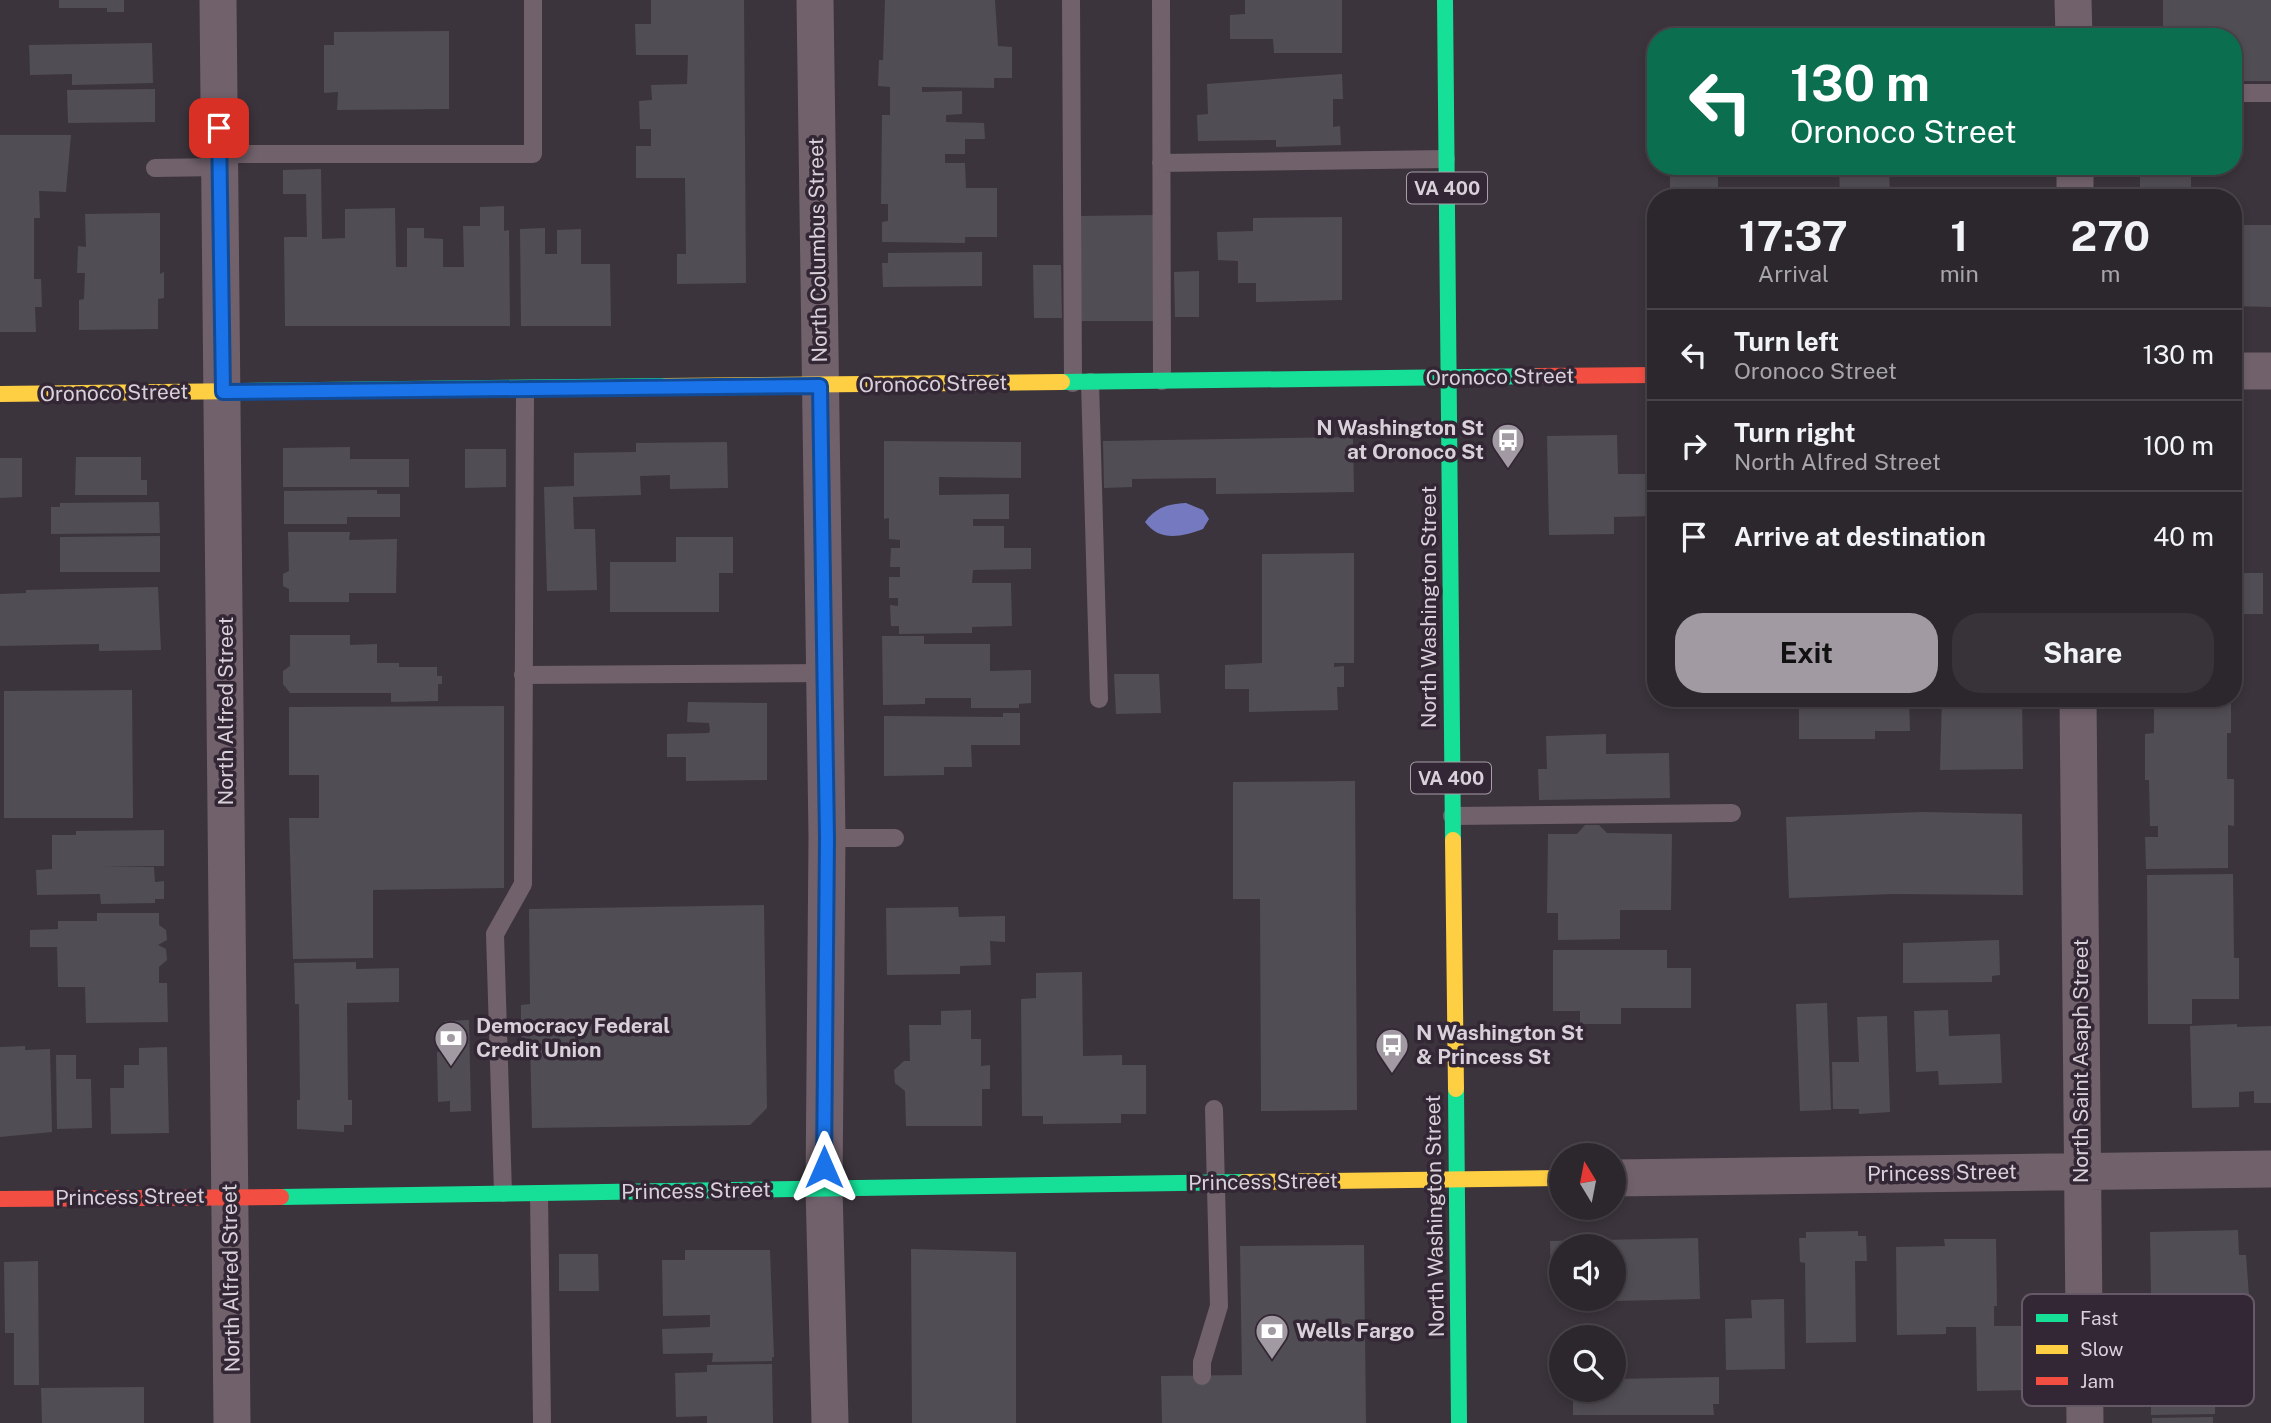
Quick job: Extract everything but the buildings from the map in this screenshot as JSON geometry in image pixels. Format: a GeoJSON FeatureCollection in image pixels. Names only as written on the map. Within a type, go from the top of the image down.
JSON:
{"type":"FeatureCollection","features":[{"type":"Feature","properties":{"kind":"street","name":"North Alfred Street"},"geometry":{"type":"LineString","coordinates":[[218,0],[232,1423]]}},
{"type":"Feature","properties":{"kind":"street","name":"North Columbus Street"},"geometry":{"type":"LineString","coordinates":[[815,0],[827,838],[824,1188],[830,1423]]}},
{"type":"Feature","properties":{"kind":"street","name":"North Washington Street"},"geometry":{"type":"LineString","coordinates":[[1445,0],[1459,1423]]}},
{"type":"Feature","properties":{"kind":"street"},"geometry":{"type":"LineString","coordinates":[[2073,0],[2074,28]]}},
{"type":"Feature","properties":{"kind":"street"},"geometry":{"type":"LineString","coordinates":[[2242,371],[2271,371]]}},
{"type":"Feature","properties":{"kind":"street","name":"Oronoco Street"},"geometry":{"type":"LineString","coordinates":[[0,394],[1647,375]]}},
{"type":"Feature","properties":{"kind":"street","name":"North Saint Asaph Street"},"geometry":{"type":"LineString","coordinates":[[2078,707],[2083,1294]]}},
{"type":"Feature","properties":{"kind":"street","name":"Princess Street"},"geometry":{"type":"LineString","coordinates":[[1626,1178],[2271,1169]]}},
{"type":"Feature","properties":{"kind":"street","name":"Princess Street"},"geometry":{"type":"LineString","coordinates":[[0,1199],[230,1195],[539,1195],[824,1188],[1549,1178]]}},
{"type":"Feature","properties":{"kind":"lane"},"geometry":{"type":"LineString","coordinates":[[155,168],[220,161],[533,154],[533,0]]}},
{"type":"Feature","properties":{"kind":"lane"},"geometry":{"type":"LineString","coordinates":[[1071,0],[1081,382],[1099,699]]}},
{"type":"Feature","properties":{"kind":"lane"},"geometry":{"type":"LineString","coordinates":[[1161,0],[1162,382]]}},
{"type":"Feature","properties":{"kind":"lane"},"geometry":{"type":"LineString","coordinates":[[2242,93],[2271,93]]}},
{"type":"Feature","properties":{"kind":"lane"},"geometry":{"type":"LineString","coordinates":[[1161,163],[1447,159]]}},
{"type":"Feature","properties":{"kind":"lane"},"geometry":{"type":"LineString","coordinates":[[503,1193],[495,934],[523,884],[524,390]]}},
{"type":"Feature","properties":{"kind":"lane"},"geometry":{"type":"LineString","coordinates":[[523,674],[824,674]]}},
{"type":"Feature","properties":{"kind":"lane"},"geometry":{"type":"LineString","coordinates":[[1452,816],[1732,813]]}},
{"type":"Feature","properties":{"kind":"lane"},"geometry":{"type":"LineString","coordinates":[[827,838],[895,838]]}},
{"type":"Feature","properties":{"kind":"lane"},"geometry":{"type":"LineString","coordinates":[[1202,1376],[1202,1362],[1219,1306],[1218,1183],[1214,1109]]}},
{"type":"Feature","properties":{"kind":"lane"},"geometry":{"type":"LineString","coordinates":[[539,1195],[542,1423]]}},
{"type":"Feature","properties":{"kind":"water"},"geometry":{"type":"Polygon","coordinates":[[[1186,503],[1203,510],[1209,519],[1203,529],[1171,536],[1157,533],[1145,522],[1163,507],[1186,503]]]}},
{"type":"Feature","properties":{"kind":"traffic: fast"},"geometry":{"type":"LineString","coordinates":[[1445,0],[1453,840]]}},
{"type":"Feature","properties":{"kind":"traffic: fast"},"geometry":{"type":"LineString","coordinates":[[1062,382],[1538,376]]}},
{"type":"Feature","properties":{"kind":"traffic: fast"},"geometry":{"type":"LineString","coordinates":[[243,391],[666,386]]}},
{"type":"Feature","properties":{"kind":"traffic: fast"},"geometry":{"type":"LineString","coordinates":[[1456,1089],[1459,1423]]}},
{"type":"Feature","properties":{"kind":"traffic: fast"},"geometry":{"type":"LineString","coordinates":[[281,1197],[1244,1182]]}},
{"type":"Feature","properties":{"kind":"traffic: slow"},"geometry":{"type":"LineString","coordinates":[[666,386],[1062,382]]}},
{"type":"Feature","properties":{"kind":"traffic: slow"},"geometry":{"type":"LineString","coordinates":[[0,394],[243,391]]}},
{"type":"Feature","properties":{"kind":"traffic: slow"},"geometry":{"type":"LineString","coordinates":[[1453,840],[1456,1089]]}},
{"type":"Feature","properties":{"kind":"traffic: slow"},"geometry":{"type":"LineString","coordinates":[[1244,1182],[1549,1178]]}},
{"type":"Feature","properties":{"kind":"traffic: jam"},"geometry":{"type":"LineString","coordinates":[[1538,376],[1647,375]]}},
{"type":"Feature","properties":{"kind":"traffic: jam"},"geometry":{"type":"LineString","coordinates":[[0,1199],[281,1197]]}},
{"type":"Feature","properties":{"kind":"place","name":"N Washington St at Oronoco St"},"geometry":{"type":"Point","coordinates":[1508,470]}},
{"type":"Feature","properties":{"kind":"place","name":"Democracy Federal Credit Union"},"geometry":{"type":"Point","coordinates":[451,1068]}},
{"type":"Feature","properties":{"kind":"place","name":"N Washington St & Princess St"},"geometry":{"type":"Point","coordinates":[1392,1075]}},
{"type":"Feature","properties":{"kind":"place","name":"Wells Fargo"},"geometry":{"type":"Point","coordinates":[1272,1361]}},
{"type":"Feature","properties":{"kind":"route"},"geometry":{"type":"LineString","coordinates":[[219,128],[223,392],[820,386],[827,838],[824,1167]]}}]}
